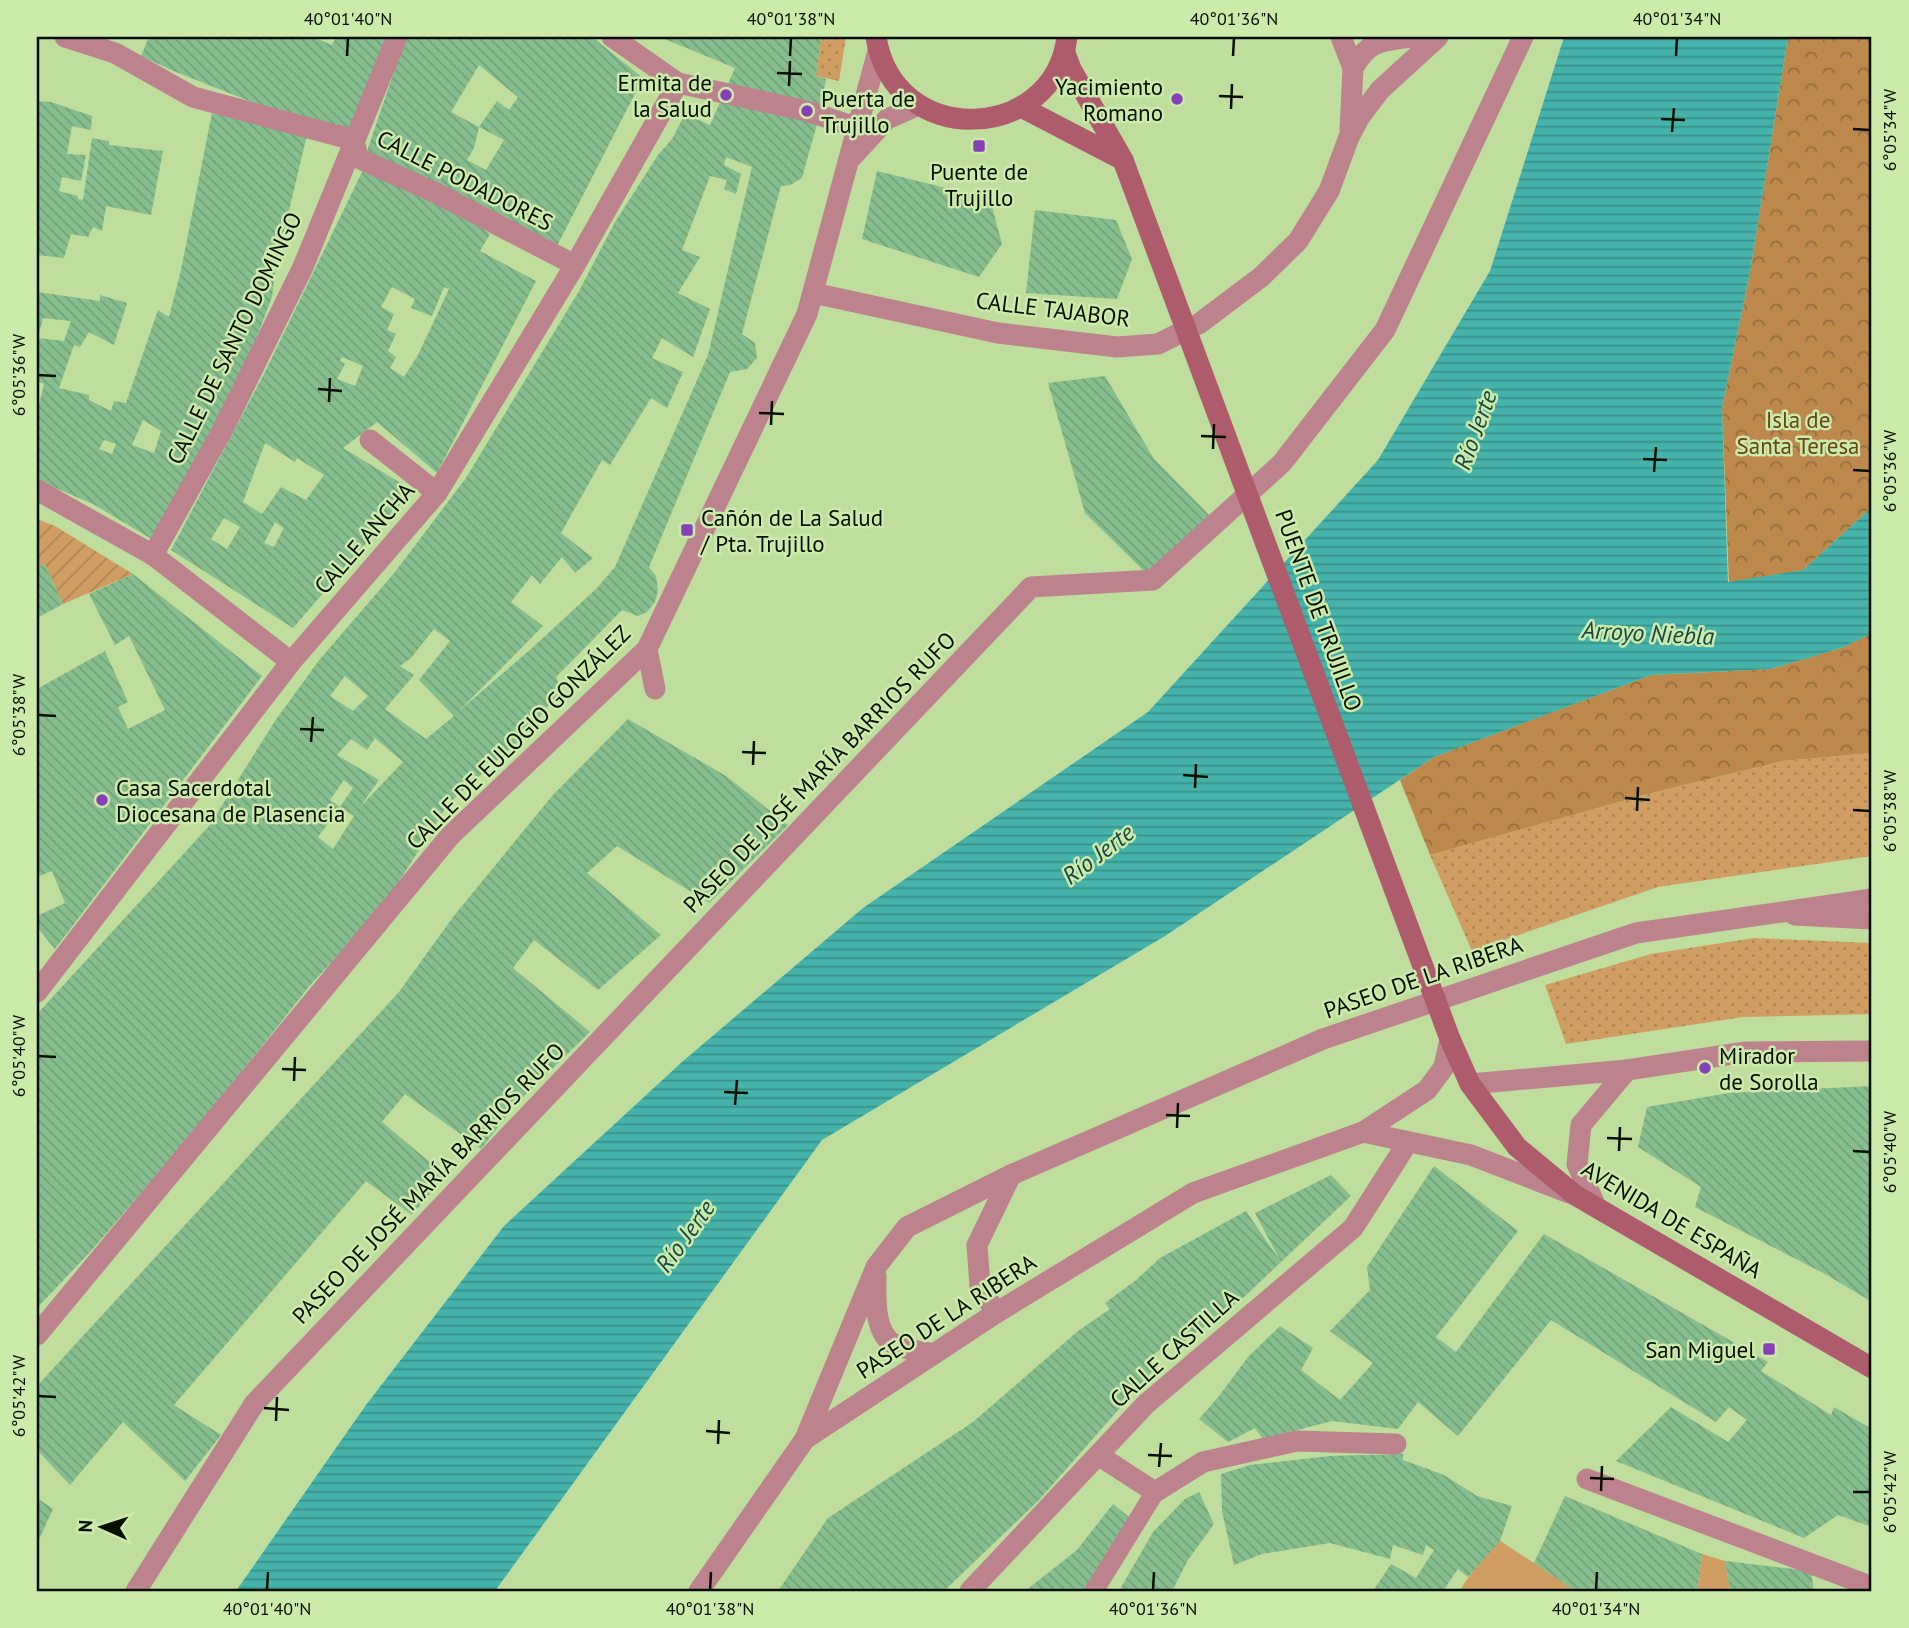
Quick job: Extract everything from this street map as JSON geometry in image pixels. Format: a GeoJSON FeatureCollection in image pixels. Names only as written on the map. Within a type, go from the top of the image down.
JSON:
{"type":"FeatureCollection","features":[{"type":"Feature","properties":{"kind":"main road"},"geometry":{"type":"LineString","coordinates":[[877,44],[888,72],[901,90],[919,105],[943,116],[970,121],[996,117],[1021,107],[1046,86],[1066,45]]}},
{"type":"Feature","properties":{"kind":"main road","name":"PUENTE DE TRUJILLO"},"geometry":{"type":"LineString","coordinates":[[1066,45],[1071,69],[1123,160],[1450,1040],[1470,1084]]}},
{"type":"Feature","properties":{"kind":"main road"},"geometry":{"type":"LineString","coordinates":[[1021,107],[1123,160]]}},
{"type":"Feature","properties":{"kind":"main road","name":"AVENIDA DE ESPAÑA"},"geometry":{"type":"LineString","coordinates":[[1470,1084],[1517,1147],[1575,1195],[1872,1368]]}},
{"type":"Feature","properties":{"kind":"street","name":"CALLE PODADORES"},"geometry":{"type":"LineString","coordinates":[[65,37],[115,53],[193,97],[354,140],[358,158],[436,193],[575,265]]}},
{"type":"Feature","properties":{"kind":"street","name":"CALLE DE SANTO DOMINGO"},"geometry":{"type":"LineString","coordinates":[[153,555],[222,431],[303,267],[397,37]]}},
{"type":"Feature","properties":{"kind":"street"},"geometry":{"type":"LineString","coordinates":[[613,37],[678,83],[807,111],[858,128]]}},
{"type":"Feature","properties":{"kind":"street"},"geometry":{"type":"LineString","coordinates":[[1341,37],[1353,68],[1349,137]]}},
{"type":"Feature","properties":{"kind":"street"},"geometry":{"type":"LineString","coordinates":[[1353,68],[1362,52],[1377,43],[1411,37]]}},
{"type":"Feature","properties":{"kind":"street","name":"CALLE TAJABOR"},"geometry":{"type":"LineString","coordinates":[[813,293],[998,333],[1117,347],[1158,344],[1200,323],[1261,277],[1298,241],[1329,191],[1359,118],[1380,90],[1438,37]]}},
{"type":"Feature","properties":{"kind":"street","name":"PASEO DE JOSÉ MARÍA BARRIOS RUFO"},"geometry":{"type":"LineString","coordinates":[[136,1591],[254,1404],[1031,587],[1153,580],[1282,463],[1385,331],[1523,37]]}},
{"type":"Feature","properties":{"kind":"street","name":"CALLE DE EULOGIO GONZÁLEZ"},"geometry":{"type":"LineString","coordinates":[[37,1335],[450,836],[647,649],[807,314],[858,128],[877,44]]}},
{"type":"Feature","properties":{"kind":"street","name":"CALLE ANCHA"},"geometry":{"type":"LineString","coordinates":[[39,983],[291,662],[438,493],[575,265],[678,83]]}},
{"type":"Feature","properties":{"kind":"street"},"geometry":{"type":"LineString","coordinates":[[848,161],[887,119],[919,105]]}},
{"type":"Feature","properties":{"kind":"street"},"geometry":{"type":"LineString","coordinates":[[370,440],[438,493]]}},
{"type":"Feature","properties":{"kind":"street"},"geometry":{"type":"LineString","coordinates":[[37,490],[153,555],[291,662]]}},
{"type":"Feature","properties":{"kind":"street"},"geometry":{"type":"LineString","coordinates":[[647,649],[655,689]]}},
{"type":"Feature","properties":{"kind":"street","name":"PASEO DE LA RIBERA"},"geometry":{"type":"LineString","coordinates":[[699,1591],[805,1439],[876,1267],[907,1227],[1011,1175],[1323,1039],[1636,933],[1872,899]]}},
{"type":"Feature","properties":{"kind":"street","name":"PASEO DE LA RIBERA"},"geometry":{"type":"LineString","coordinates":[[805,1439],[996,1313],[1193,1193],[1363,1132],[1427,1090],[1444,1067],[1450,1040]]}},
{"type":"Feature","properties":{"kind":"street"},"geometry":{"type":"LineString","coordinates":[[1470,1084],[1627,1070],[1746,1052],[1872,1051]]}},
{"type":"Feature","properties":{"kind":"street"},"geometry":{"type":"LineString","coordinates":[[1596,1206],[1577,1164],[1581,1125],[1627,1070]]}},
{"type":"Feature","properties":{"kind":"street"},"geometry":{"type":"LineString","coordinates":[[1363,1132],[1471,1155],[1575,1195]]}},
{"type":"Feature","properties":{"kind":"street","name":"CALLE CASTILLA"},"geometry":{"type":"LineString","coordinates":[[970,1591],[1146,1404],[1353,1228],[1408,1142]]}},
{"type":"Feature","properties":{"kind":"street"},"geometry":{"type":"LineString","coordinates":[[996,1313],[980,1286],[977,1245],[1011,1175]]}},
{"type":"Feature","properties":{"kind":"street"},"geometry":{"type":"LineString","coordinates":[[876,1267],[876,1302],[881,1331],[894,1344],[934,1354]]}},
{"type":"Feature","properties":{"kind":"street"},"geometry":{"type":"LineString","coordinates":[[1098,1455],[1155,1492],[1203,1462],[1297,1441],[1396,1444]]}},
{"type":"Feature","properties":{"kind":"street"},"geometry":{"type":"LineString","coordinates":[[1587,1479],[1872,1588]]}},
{"type":"Feature","properties":{"kind":"lane"},"geometry":{"type":"LineString","coordinates":[[1765,914],[1872,920]]}},
{"type":"Feature","properties":{"kind":"lane"},"geometry":{"type":"LineString","coordinates":[[1094,1591],[1155,1492]]}},
{"type":"Feature","properties":{"kind":"shaded area"},"geometry":{"type":"Polygon","coordinates":[[[821,37],[846,37],[839,81],[816,76],[821,37]]]}},
{"type":"Feature","properties":{"kind":"shaded area"},"geometry":{"type":"Polygon","coordinates":[[[37,519],[55,526],[133,574],[63,604],[45,565],[37,566],[37,519]]]}},
{"type":"Feature","properties":{"kind":"shaded area"},"geometry":{"type":"Polygon","coordinates":[[[1872,753],[1872,856],[1658,887],[1472,951],[1430,855],[1651,793],[1783,761],[1872,753]]]}},
{"type":"Feature","properties":{"kind":"shaded area"},"geometry":{"type":"Polygon","coordinates":[[[1754,938],[1872,943],[1872,1014],[1743,1017],[1566,1044],[1545,985],[1651,954],[1754,938]]]}},
{"type":"Feature","properties":{"kind":"shaded area"},"geometry":{"type":"Polygon","coordinates":[[[1496,1538],[1576,1591],[1459,1591],[1496,1538]]]}},
{"type":"Feature","properties":{"kind":"shaded area"},"geometry":{"type":"Polygon","coordinates":[[[1702,1554],[1725,1561],[1730,1591],[1697,1591],[1702,1554]]]}},
{"type":"Feature","properties":{"kind":"green space","name":"Isla de Santa Teresa"},"geometry":{"type":"Polygon","coordinates":[[[1788,37],[1872,37],[1872,507],[1803,570],[1729,583],[1722,408],[1750,272],[1788,37]]]}},
{"type":"Feature","properties":{"kind":"green space"},"geometry":{"type":"Polygon","coordinates":[[[1872,633],[1872,753],[1783,761],[1651,793],[1430,855],[1400,780],[1434,757],[1651,675],[1771,669],[1844,647],[1872,633]]]}},
{"type":"Feature","properties":{"kind":"water"},"geometry":{"type":"Polygon","coordinates":[[[1564,37],[1788,37],[1750,272],[1722,408],[1728,582],[1803,570],[1872,507],[1872,633],[1844,647],[1771,669],[1651,675],[1434,757],[1165,936],[822,1140],[495,1591],[236,1591],[366,1405],[504,1226],[682,1062],[863,908],[1148,712],[1378,460],[1490,271],[1564,37]]]}},
{"type":"Feature","properties":{"kind":"building"},"geometry":{"type":"Polygon","coordinates":[[[149,37],[313,37],[332,45],[336,37],[390,37],[352,130],[277,112],[141,56],[149,37]]]}},
{"type":"Feature","properties":{"kind":"building"},"geometry":{"type":"Polygon","coordinates":[[[406,37],[592,37],[643,78],[557,246],[366,154],[406,37]],[[479,65],[451,112],[479,127],[497,101],[509,110],[518,97],[479,65]],[[479,127],[474,148],[467,160],[486,170],[504,140],[479,127]]]}},
{"type":"Feature","properties":{"kind":"building"},"geometry":{"type":"Polygon","coordinates":[[[660,37],[821,37],[816,76],[826,79],[802,178],[790,185],[781,186],[742,334],[755,343],[757,358],[747,369],[730,372],[649,567],[656,576],[658,590],[655,602],[647,612],[638,616],[622,610],[556,677],[562,689],[524,736],[448,804],[400,880],[362,931],[311,984],[198,1127],[90,1252],[37,1308],[37,1014],[209,826],[277,718],[320,659],[395,572],[466,478],[579,291],[615,222],[658,155],[672,139],[685,114],[710,125],[735,68],[660,37]],[[726,157],[724,165],[741,174],[736,194],[724,189],[727,180],[710,176],[682,250],[700,257],[678,293],[710,309],[693,357],[662,338],[652,358],[683,372],[667,408],[651,398],[610,465],[602,460],[561,533],[593,558],[575,573],[562,557],[540,584],[532,575],[511,602],[543,626],[458,712],[531,649],[597,588],[615,567],[708,355],[752,167],[726,157]],[[434,629],[411,658],[400,666],[414,675],[385,709],[426,739],[454,716],[419,680],[450,641],[434,629]],[[345,676],[330,696],[353,711],[368,696],[345,676]],[[375,738],[367,750],[351,739],[337,755],[379,780],[360,807],[403,762],[375,738]],[[344,780],[330,800],[340,807],[353,788],[344,780]],[[340,807],[318,837],[333,849],[354,816],[340,807]]]}},
{"type":"Feature","properties":{"kind":"building"},"geometry":{"type":"Polygon","coordinates":[[[37,101],[51,102],[92,116],[91,130],[72,126],[67,154],[86,155],[81,181],[62,177],[59,191],[78,196],[78,199],[83,200],[92,138],[109,141],[109,145],[163,151],[151,215],[106,206],[102,231],[93,227],[88,237],[71,234],[64,258],[37,255],[37,101]]]}},
{"type":"Feature","properties":{"kind":"building"},"geometry":{"type":"Polygon","coordinates":[[[212,113],[307,135],[276,265],[272,297],[250,355],[155,541],[93,504],[37,480],[37,405],[44,384],[37,381],[37,292],[100,301],[100,295],[127,303],[114,345],[89,332],[80,347],[74,345],[59,388],[89,395],[89,400],[111,411],[114,401],[126,403],[158,310],[169,317],[212,113]],[[43,318],[38,338],[64,341],[71,321],[43,318]],[[143,420],[132,445],[154,453],[161,431],[143,420]],[[104,440],[99,449],[112,454],[116,444],[104,440]]]}},
{"type":"Feature","properties":{"kind":"building"},"geometry":{"type":"Polygon","coordinates":[[[363,170],[448,204],[490,234],[480,251],[536,281],[437,473],[377,422],[343,448],[412,490],[293,628],[171,550],[265,372],[363,170]],[[392,287],[381,307],[394,314],[387,330],[396,334],[388,351],[396,357],[390,368],[404,377],[418,355],[449,289],[444,287],[432,316],[411,308],[415,299],[392,287]],[[342,357],[340,361],[345,364],[337,379],[355,386],[363,366],[342,357]],[[265,443],[243,502],[262,514],[281,487],[306,500],[324,475],[297,458],[295,462],[265,443]],[[224,518],[211,539],[227,549],[240,527],[224,518]],[[275,522],[264,543],[274,547],[284,528],[275,522]]]}},
{"type":"Feature","properties":{"kind":"building"},"geometry":{"type":"Polygon","coordinates":[[[877,171],[990,199],[1002,244],[979,277],[862,239],[877,171]]]}},
{"type":"Feature","properties":{"kind":"building"},"geometry":{"type":"Polygon","coordinates":[[[1035,210],[1116,220],[1132,259],[1117,299],[1026,293],[1035,210]]]}},
{"type":"Feature","properties":{"kind":"building"},"geometry":{"type":"Polygon","coordinates":[[[1105,376],[1154,459],[1217,523],[1153,580],[1085,513],[1048,383],[1105,376]]]}},
{"type":"Feature","properties":{"kind":"building"},"geometry":{"type":"Polygon","coordinates":[[[45,565],[63,604],[37,618],[37,566],[45,565]]]}},
{"type":"Feature","properties":{"kind":"building","name":"Casa Sacerdotal Diocesana de Plasencia"},"geometry":{"type":"Polygon","coordinates":[[[133,574],[262,676],[55,949],[37,927],[37,916],[65,903],[52,871],[37,877],[37,689],[105,651],[128,702],[118,707],[128,729],[165,710],[129,636],[115,645],[89,594],[133,574]]]}},
{"type":"Feature","properties":{"kind":"building"},"geometry":{"type":"Polygon","coordinates":[[[628,719],[726,776],[788,825],[709,903],[617,846],[587,873],[661,935],[598,990],[534,940],[513,968],[590,1032],[515,1105],[481,1149],[405,1094],[382,1122],[445,1175],[412,1215],[366,1181],[174,1405],[221,1435],[185,1481],[123,1422],[70,1485],[37,1450],[37,1386],[399,992],[453,917],[552,796],[628,719]]]}},
{"type":"Feature","properties":{"kind":"building"},"geometry":{"type":"Polygon","coordinates":[[[1872,1086],[1872,1302],[1827,1275],[1695,1207],[1701,1187],[1638,1147],[1647,1107],[1729,1093],[1872,1086]]]}},
{"type":"Feature","properties":{"kind":"building"},"geometry":{"type":"Polygon","coordinates":[[[1434,1166],[1518,1231],[1436,1337],[1456,1352],[1544,1234],[1768,1362],[1761,1371],[1831,1415],[1834,1407],[1872,1429],[1872,1527],[1838,1515],[1804,1538],[1616,1461],[1671,1407],[1728,1442],[1747,1420],[1729,1407],[1716,1422],[1551,1320],[1458,1436],[1418,1402],[1398,1429],[1332,1421],[1263,1439],[1255,1428],[1228,1442],[1199,1419],[1248,1357],[1280,1326],[1313,1348],[1301,1370],[1340,1400],[1373,1363],[1330,1331],[1370,1290],[1367,1267],[1434,1166]]]}},
{"type":"Feature","properties":{"kind":"building"},"geometry":{"type":"Polygon","coordinates":[[[1331,1175],[1351,1196],[1281,1262],[1255,1213],[1331,1175]]]}},
{"type":"Feature","properties":{"kind":"building"},"geometry":{"type":"Polygon","coordinates":[[[1246,1211],[1281,1262],[1243,1298],[1181,1344],[1176,1336],[1150,1358],[1156,1367],[1039,1500],[944,1591],[778,1591],[828,1518],[973,1422],[1078,1331],[1110,1309],[1105,1303],[1160,1258],[1246,1211]]]}},
{"type":"Feature","properties":{"kind":"building"},"geometry":{"type":"Polygon","coordinates":[[[1403,1454],[1403,1460],[1444,1475],[1477,1496],[1512,1506],[1500,1541],[1468,1577],[1458,1569],[1443,1591],[1373,1591],[1391,1564],[1416,1578],[1434,1550],[1426,1545],[1423,1555],[1393,1545],[1390,1559],[1330,1543],[1262,1554],[1234,1565],[1222,1511],[1221,1474],[1250,1465],[1330,1456],[1403,1454]]]}},
{"type":"Feature","properties":{"kind":"building"},"geometry":{"type":"Polygon","coordinates":[[[1199,1492],[1214,1524],[1188,1560],[1172,1591],[1119,1591],[1153,1532],[1185,1499],[1199,1492]]]}},
{"type":"Feature","properties":{"kind":"building"},"geometry":{"type":"Polygon","coordinates":[[[1565,1496],[1702,1554],[1697,1591],[1576,1591],[1534,1563],[1565,1496]]]}},
{"type":"Feature","properties":{"kind":"building"},"geometry":{"type":"Polygon","coordinates":[[[37,1498],[53,1509],[37,1544],[37,1498]]]}},
{"type":"Feature","properties":{"kind":"building"},"geometry":{"type":"Polygon","coordinates":[[[1113,1504],[1129,1517],[1094,1591],[1025,1591],[1077,1550],[1113,1504]]]}},
{"type":"Feature","properties":{"kind":"building"},"geometry":{"type":"Polygon","coordinates":[[[1725,1561],[1811,1571],[1814,1591],[1730,1591],[1725,1561]]]}},
{"type":"Feature","properties":{"kind":"place","name":"Ermita de la Salud"},"geometry":{"type":"Point","coordinates":[726,95]}},
{"type":"Feature","properties":{"kind":"place","name":"Yacimiento Romano"},"geometry":{"type":"Point","coordinates":[1177,99]}},
{"type":"Feature","properties":{"kind":"place","name":"Puerta de Trujillo"},"geometry":{"type":"Point","coordinates":[807,111]}},
{"type":"Feature","properties":{"kind":"place","name":"Puente de Trujillo"},"geometry":{"type":"Point","coordinates":[979,146]}},
{"type":"Feature","properties":{"kind":"place","name":"Cañón de La Salud / Pta. Trujillo"},"geometry":{"type":"Point","coordinates":[687,530]}},
{"type":"Feature","properties":{"kind":"place","name":"Casa Sacerdotal Diocesana de Plasencia"},"geometry":{"type":"Point","coordinates":[102,800]}},
{"type":"Feature","properties":{"kind":"place","name":"Mirador de Sorolla"},"geometry":{"type":"Point","coordinates":[1705,1068]}},
{"type":"Feature","properties":{"kind":"place","name":"San Miguel"},"geometry":{"type":"Point","coordinates":[1769,1349]}},
{"type":"Feature","properties":{"kind":"water label","name":"Río Jerte"},"geometry":{"type":"Point","coordinates":[1475,430]}},
{"type":"Feature","properties":{"kind":"water label","name":"Arroyo Niebla"},"geometry":{"type":"Point","coordinates":[1648,633]}},
{"type":"Feature","properties":{"kind":"water label","name":"Río Jerte"},"geometry":{"type":"Point","coordinates":[1098,854]}},
{"type":"Feature","properties":{"kind":"water label","name":"Río Jerte"},"geometry":{"type":"Point","coordinates":[685,1236]}}]}
